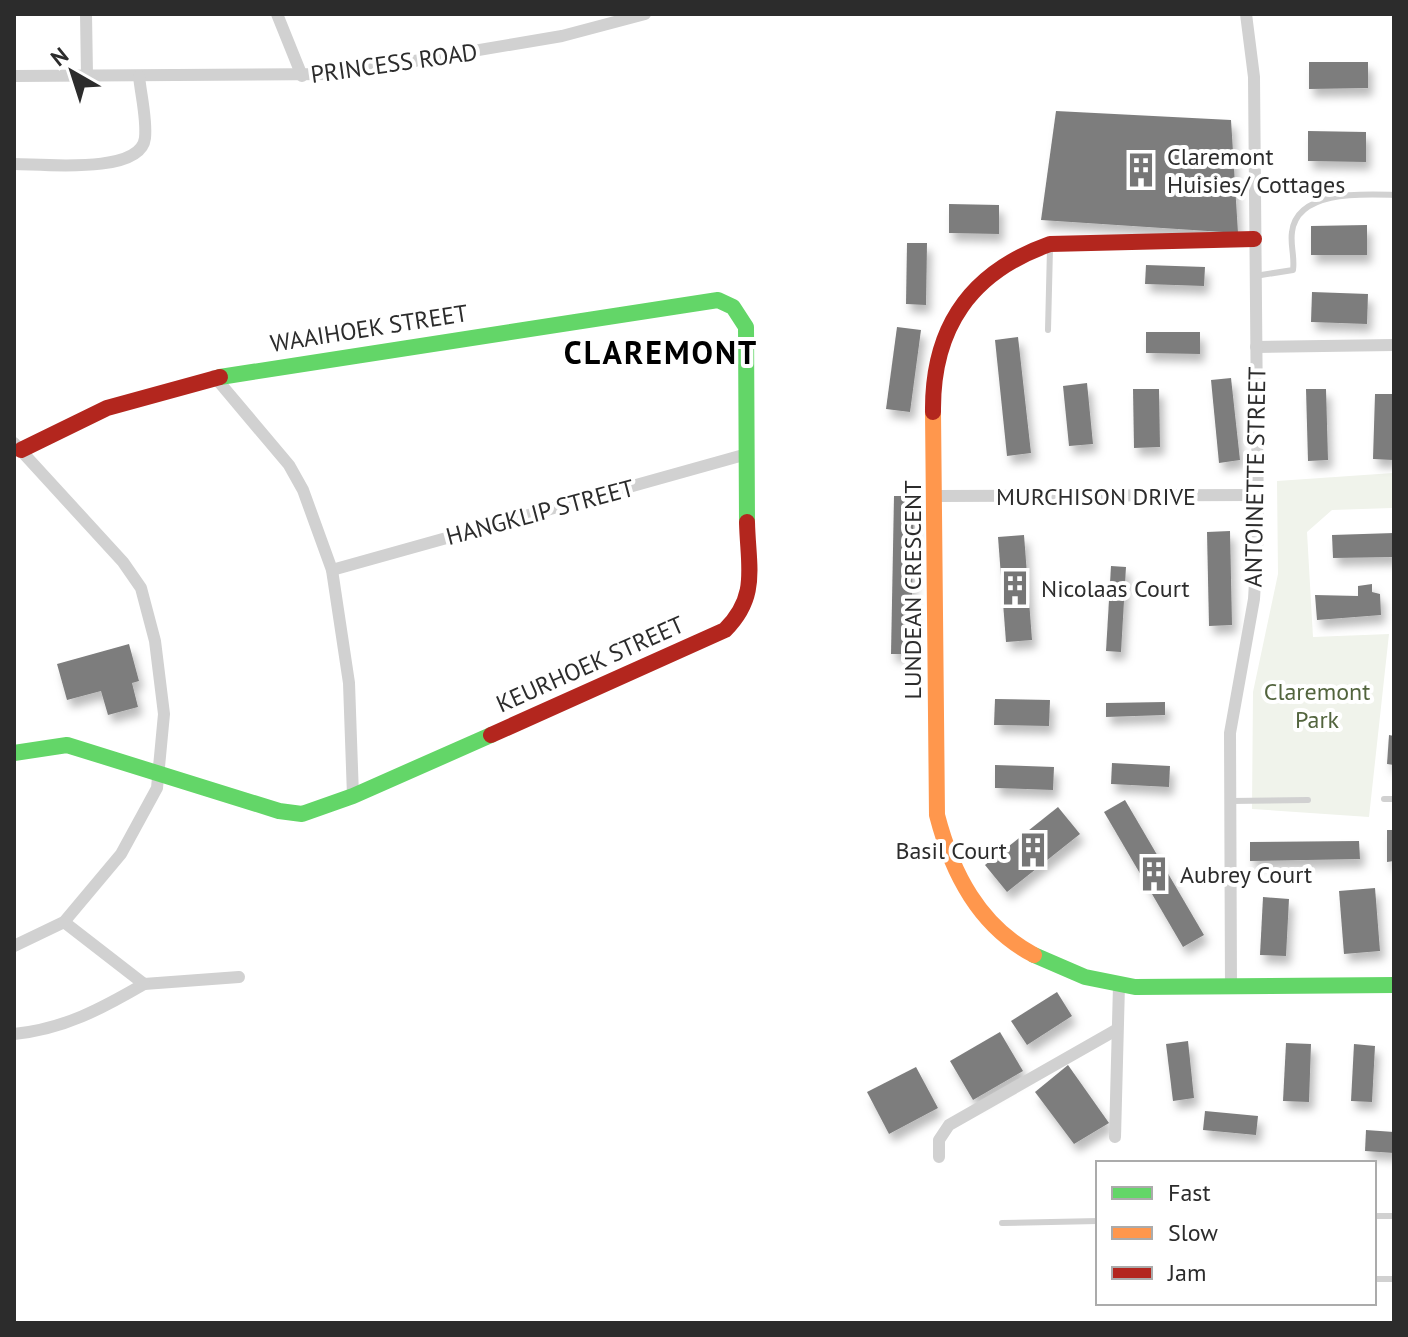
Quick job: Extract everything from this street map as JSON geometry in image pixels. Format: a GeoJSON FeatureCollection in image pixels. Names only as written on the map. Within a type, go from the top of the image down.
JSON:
{"type":"FeatureCollection","features":[{"type":"Feature","properties":{"kind":"street"},"geometry":{"type":"LineString","coordinates":[[86,14],[87,75]]}},
{"type":"Feature","properties":{"kind":"street"},"geometry":{"type":"LineString","coordinates":[[277,14],[302,76]]}},
{"type":"Feature","properties":{"kind":"street","name":"PRINCESS ROAD"},"geometry":{"type":"LineString","coordinates":[[14,76],[302,76],[402,65],[562,36],[645,14]]}},
{"type":"Feature","properties":{"kind":"street","name":"ANTOINETTE STREET"},"geometry":{"type":"LineString","coordinates":[[1231,987],[1230,733],[1257,570],[1254,77],[1246,14]]}},
{"type":"Feature","properties":{"kind":"street"},"geometry":{"type":"LineString","coordinates":[[14,164],[119,163],[137,153],[145,138],[139,76]]}},
{"type":"Feature","properties":{"kind":"street","name":"LUNDEAN CRESCENT"},"geometry":{"type":"LineString","coordinates":[[1254,239],[1050,244],[1028,250],[995,269],[969,293],[948,324],[937,356],[933,395],[937,815],[946,853],[962,887],[989,925],[1030,955],[1075,974],[1119,985],[1394,985]]}},
{"type":"Feature","properties":{"kind":"street","name":"WAAIHOEK STREET"},"geometry":{"type":"LineString","coordinates":[[17,447],[109,406],[214,376],[711,299],[724,301],[735,308]]}},
{"type":"Feature","properties":{"kind":"street","name":"KEURHOEK STREET"},"geometry":{"type":"LineString","coordinates":[[14,753],[49,745],[67,745],[293,814],[313,811],[725,630],[742,613],[748,600],[746,327],[735,308]]}},
{"type":"Feature","properties":{"kind":"street"},"geometry":{"type":"LineString","coordinates":[[1256,347],[1394,345]]}},
{"type":"Feature","properties":{"kind":"street"},"geometry":{"type":"LineString","coordinates":[[214,376],[289,465],[303,490],[332,570],[348,669],[353,796]]}},
{"type":"Feature","properties":{"kind":"street"},"geometry":{"type":"LineString","coordinates":[[14,946],[64,922],[121,854],[153,801],[161,774],[164,696],[155,641],[141,588],[123,562],[17,447]]}},
{"type":"Feature","properties":{"kind":"street","name":"HANGKLIP STREET"},"geometry":{"type":"LineString","coordinates":[[332,570],[747,454]]}},
{"type":"Feature","properties":{"kind":"street","name":"MURCHISON DRIVE"},"geometry":{"type":"LineString","coordinates":[[935,496],[1257,495]]}},
{"type":"Feature","properties":{"kind":"street"},"geometry":{"type":"LineString","coordinates":[[64,922],[144,984]]}},
{"type":"Feature","properties":{"kind":"street"},"geometry":{"type":"LineString","coordinates":[[14,1034],[40,1031],[81,1019],[144,984],[239,977]]}},
{"type":"Feature","properties":{"kind":"street"},"geometry":{"type":"LineString","coordinates":[[1115,1137],[1119,985]]}},
{"type":"Feature","properties":{"kind":"street"},"geometry":{"type":"LineString","coordinates":[[939,1157],[939,1140],[949,1125],[1116,1030]]}},
{"type":"Feature","properties":{"kind":"lane"},"geometry":{"type":"LineString","coordinates":[[1255,276],[1293,270],[1292,232],[1300,212],[1324,198],[1394,195]]}},
{"type":"Feature","properties":{"kind":"lane"},"geometry":{"type":"LineString","coordinates":[[1048,330],[1050,244]]}},
{"type":"Feature","properties":{"kind":"lane"},"geometry":{"type":"LineString","coordinates":[[1384,799],[1394,799]]}},
{"type":"Feature","properties":{"kind":"lane"},"geometry":{"type":"LineString","coordinates":[[1230,801],[1308,800]]}},
{"type":"Feature","properties":{"kind":"lane"},"geometry":{"type":"LineString","coordinates":[[1002,1223],[1096,1221]]}},
{"type":"Feature","properties":{"kind":"green space","name":"Claremont Park"},"geometry":{"type":"Polygon","coordinates":[[[1393,473],[1392,508],[1332,510],[1307,532],[1313,637],[1389,634],[1369,817],[1252,809],[1253,692],[1278,574],[1277,481],[1393,473]]]}},
{"type":"Feature","properties":{"kind":"building"},"geometry":{"type":"Polygon","coordinates":[[[1309,62],[1368,62],[1368,88],[1309,89],[1309,62]]]}},
{"type":"Feature","properties":{"kind":"building","name":"Claremont Huisies/ Cottages"},"geometry":{"type":"Polygon","coordinates":[[[1056,111],[1231,120],[1238,233],[1041,220],[1056,111]]]}},
{"type":"Feature","properties":{"kind":"building"},"geometry":{"type":"Polygon","coordinates":[[[1308,131],[1366,132],[1366,162],[1308,161],[1308,131]]]}},
{"type":"Feature","properties":{"kind":"building"},"geometry":{"type":"Polygon","coordinates":[[[949,204],[999,205],[999,234],[949,233],[949,204]]]}},
{"type":"Feature","properties":{"kind":"building"},"geometry":{"type":"Polygon","coordinates":[[[1367,225],[1367,255],[1311,255],[1311,226],[1367,225]]]}},
{"type":"Feature","properties":{"kind":"building"},"geometry":{"type":"Polygon","coordinates":[[[907,243],[927,243],[926,305],[906,304],[907,243]]]}},
{"type":"Feature","properties":{"kind":"building"},"geometry":{"type":"Polygon","coordinates":[[[1146,265],[1205,267],[1204,286],[1145,284],[1146,265]]]}},
{"type":"Feature","properties":{"kind":"building"},"geometry":{"type":"Polygon","coordinates":[[[1312,292],[1368,294],[1367,324],[1311,322],[1312,292]]]}},
{"type":"Feature","properties":{"kind":"building"},"geometry":{"type":"Polygon","coordinates":[[[897,327],[921,330],[910,412],[886,409],[897,327]]]}},
{"type":"Feature","properties":{"kind":"building"},"geometry":{"type":"Polygon","coordinates":[[[1146,332],[1200,332],[1200,354],[1146,353],[1146,332]]]}},
{"type":"Feature","properties":{"kind":"building"},"geometry":{"type":"Polygon","coordinates":[[[1018,337],[1031,453],[1007,456],[995,340],[1018,337]]]}},
{"type":"Feature","properties":{"kind":"building"},"geometry":{"type":"Polygon","coordinates":[[[1231,378],[1240,460],[1219,463],[1211,380],[1231,378]]]}},
{"type":"Feature","properties":{"kind":"building"},"geometry":{"type":"Polygon","coordinates":[[[1087,383],[1093,444],[1069,446],[1063,386],[1087,383]]]}},
{"type":"Feature","properties":{"kind":"building"},"geometry":{"type":"Polygon","coordinates":[[[1133,389],[1159,389],[1160,447],[1134,448],[1133,389]]]}},
{"type":"Feature","properties":{"kind":"building"},"geometry":{"type":"Polygon","coordinates":[[[1306,389],[1326,389],[1328,460],[1308,461],[1306,389]]]}},
{"type":"Feature","properties":{"kind":"building"},"geometry":{"type":"Polygon","coordinates":[[[1375,394],[1394,394],[1393,460],[1373,459],[1375,394]]]}},
{"type":"Feature","properties":{"kind":"building"},"geometry":{"type":"Polygon","coordinates":[[[894,496],[914,496],[911,654],[891,654],[894,496]]]}},
{"type":"Feature","properties":{"kind":"building"},"geometry":{"type":"Polygon","coordinates":[[[1230,531],[1232,625],[1209,626],[1207,532],[1230,531]]]}},
{"type":"Feature","properties":{"kind":"building"},"geometry":{"type":"Polygon","coordinates":[[[1394,533],[1394,557],[1333,558],[1332,535],[1394,533]]]}},
{"type":"Feature","properties":{"kind":"building","name":"Nicolaas Court"},"geometry":{"type":"Polygon","coordinates":[[[1024,535],[1032,640],[1006,642],[998,537],[1024,535]]]}},
{"type":"Feature","properties":{"kind":"building"},"geometry":{"type":"Polygon","coordinates":[[[1111,566],[1126,567],[1121,652],[1106,651],[1111,566]]]}},
{"type":"Feature","properties":{"kind":"building"},"geometry":{"type":"Polygon","coordinates":[[[1372,584],[1372,592],[1380,594],[1381,615],[1317,620],[1315,595],[1358,596],[1358,586],[1372,584]]]}},
{"type":"Feature","properties":{"kind":"building"},"geometry":{"type":"Polygon","coordinates":[[[129,644],[139,681],[132,683],[138,707],[108,715],[101,691],[67,700],[57,664],[129,644]]]}},
{"type":"Feature","properties":{"kind":"building"},"geometry":{"type":"Polygon","coordinates":[[[995,699],[1050,700],[1049,726],[994,725],[995,699]]]}},
{"type":"Feature","properties":{"kind":"building"},"geometry":{"type":"Polygon","coordinates":[[[1165,702],[1165,715],[1106,717],[1106,703],[1165,702]]]}},
{"type":"Feature","properties":{"kind":"building"},"geometry":{"type":"Polygon","coordinates":[[[1389,735],[1394,736],[1394,765],[1387,764],[1389,735]]]}},
{"type":"Feature","properties":{"kind":"building"},"geometry":{"type":"Polygon","coordinates":[[[1112,763],[1170,766],[1169,787],[1111,784],[1112,763]]]}},
{"type":"Feature","properties":{"kind":"building"},"geometry":{"type":"Polygon","coordinates":[[[995,765],[1054,767],[1053,790],[995,788],[995,765]]]}},
{"type":"Feature","properties":{"kind":"building","name":"Aubrey Court"},"geometry":{"type":"Polygon","coordinates":[[[1125,800],[1204,935],[1183,947],[1104,812],[1125,800]]]}},
{"type":"Feature","properties":{"kind":"building","name":"Basil Court"},"geometry":{"type":"Polygon","coordinates":[[[1058,807],[1080,834],[1007,892],[985,865],[1058,807]]]}},
{"type":"Feature","properties":{"kind":"building"},"geometry":{"type":"Polygon","coordinates":[[[1387,830],[1394,830],[1394,861],[1387,862],[1387,830]]]}},
{"type":"Feature","properties":{"kind":"building"},"geometry":{"type":"Polygon","coordinates":[[[1359,841],[1360,859],[1250,861],[1250,842],[1359,841]]]}},
{"type":"Feature","properties":{"kind":"building"},"geometry":{"type":"Polygon","coordinates":[[[1375,888],[1380,951],[1344,954],[1339,891],[1375,888]]]}},
{"type":"Feature","properties":{"kind":"building"},"geometry":{"type":"Polygon","coordinates":[[[1263,897],[1289,899],[1286,956],[1260,955],[1263,897]]]}},
{"type":"Feature","properties":{"kind":"building"},"geometry":{"type":"Polygon","coordinates":[[[1057,992],[1072,1016],[1027,1045],[1011,1021],[1057,992]]]}},
{"type":"Feature","properties":{"kind":"building"},"geometry":{"type":"Polygon","coordinates":[[[1000,1032],[1023,1071],[973,1100],[950,1061],[1000,1032]]]}},
{"type":"Feature","properties":{"kind":"building"},"geometry":{"type":"Polygon","coordinates":[[[1188,1041],[1194,1098],[1173,1101],[1166,1044],[1188,1041]]]}},
{"type":"Feature","properties":{"kind":"building"},"geometry":{"type":"Polygon","coordinates":[[[1286,1043],[1311,1044],[1309,1102],[1283,1101],[1286,1043]]]}},
{"type":"Feature","properties":{"kind":"building"},"geometry":{"type":"Polygon","coordinates":[[[1354,1044],[1375,1046],[1372,1102],[1351,1101],[1354,1044]]]}},
{"type":"Feature","properties":{"kind":"building"},"geometry":{"type":"Polygon","coordinates":[[[1068,1065],[1109,1123],[1074,1144],[1035,1092],[1068,1065]]]}},
{"type":"Feature","properties":{"kind":"building"},"geometry":{"type":"Polygon","coordinates":[[[916,1067],[938,1108],[889,1134],[867,1092],[916,1067]]]}},
{"type":"Feature","properties":{"kind":"building"},"geometry":{"type":"Polygon","coordinates":[[[1205,1111],[1258,1116],[1256,1135],[1203,1130],[1205,1111]]]}},
{"type":"Feature","properties":{"kind":"building"},"geometry":{"type":"Polygon","coordinates":[[[1366,1130],[1394,1132],[1394,1153],[1365,1151],[1366,1130]]]}},
{"type":"Feature","properties":{"kind":"traffic: fast"},"geometry":{"type":"LineString","coordinates":[[220,377],[718,300],[733,307],[746,327],[747,522]]}},
{"type":"Feature","properties":{"kind":"traffic: fast"},"geometry":{"type":"LineString","coordinates":[[14,753],[67,745],[279,811],[302,814],[353,796],[491,735]]}},
{"type":"Feature","properties":{"kind":"traffic: fast"},"geometry":{"type":"LineString","coordinates":[[1034,955],[1085,977],[1135,987],[1394,985]]}},
{"type":"Feature","properties":{"kind":"traffic: slow"},"geometry":{"type":"LineString","coordinates":[[933,412],[937,815],[951,857],[970,896],[998,929],[1034,955]]}},
{"type":"Feature","properties":{"kind":"traffic: jam"},"geometry":{"type":"LineString","coordinates":[[933,412],[934,382],[949,329],[978,287],[1022,256],[1050,244],[1254,239]]}},
{"type":"Feature","properties":{"kind":"traffic: jam"},"geometry":{"type":"LineString","coordinates":[[21,450],[107,408],[220,377]]}},
{"type":"Feature","properties":{"kind":"traffic: jam"},"geometry":{"type":"LineString","coordinates":[[491,735],[725,630],[736,617],[747,593],[747,522]]}},
{"type":"Feature","properties":{"kind":"place","name":"Claremont Huisies/ Cottages"},"geometry":{"type":"Point","coordinates":[1141,170]}},
{"type":"Feature","properties":{"kind":"place","name":"Nicolaas Court"},"geometry":{"type":"Point","coordinates":[1015,588]}},
{"type":"Feature","properties":{"kind":"place","name":"Basil Court"},"geometry":{"type":"Point","coordinates":[1033,850]}},
{"type":"Feature","properties":{"kind":"place","name":"Aubrey Court"},"geometry":{"type":"Point","coordinates":[1154,874]}},
{"type":"Feature","properties":{"kind":"district","name":"CLAREMONT"},"geometry":{"type":"Point","coordinates":[661,352]}}]}
